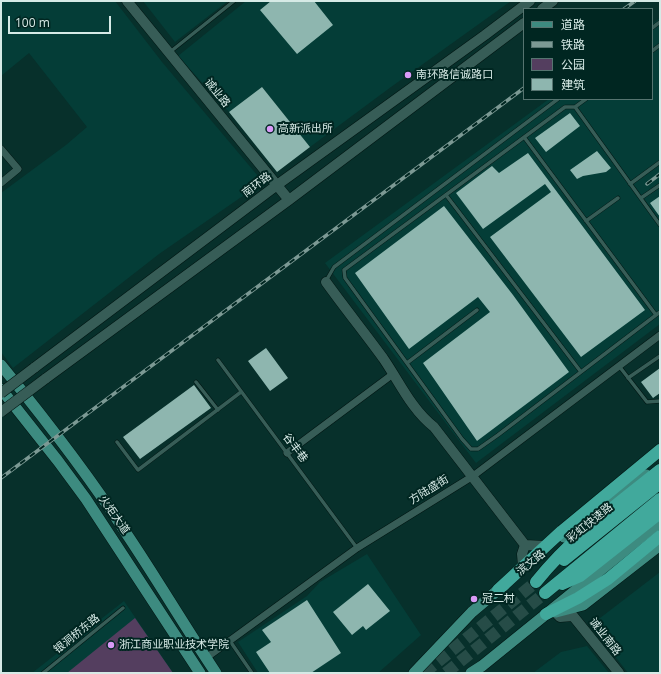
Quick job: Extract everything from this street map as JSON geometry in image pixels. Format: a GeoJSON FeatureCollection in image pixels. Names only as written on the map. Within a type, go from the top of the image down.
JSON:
{"type":"FeatureCollection","features":[{"type":"Feature","properties":{"kind":"highway"},"geometry":{"type":"LineString","coordinates":[[498,590],[545,546],[660,450]]}},
{"type":"Feature","properties":{"kind":"highway","name":"彩虹快速路"},"geometry":{"type":"LineString","coordinates":[[660,470],[575,539],[536,582],[660,483]]}},
{"type":"Feature","properties":{"kind":"highway"},"geometry":{"type":"LineString","coordinates":[[545,593],[654,511],[660,500]]}},
{"type":"Feature","properties":{"kind":"highway"},"geometry":{"type":"LineString","coordinates":[[550,613],[578,598],[608,579],[660,536]]}},
{"type":"Feature","properties":{"kind":"main road","name":"诚业路"},"geometry":{"type":"LineString","coordinates":[[127,1],[289,200]]}},
{"type":"Feature","properties":{"kind":"main road","name":"南环路"},"geometry":{"type":"LineString","coordinates":[[1,393],[277,185],[530,1]]}},
{"type":"Feature","properties":{"kind":"main road"},"geometry":{"type":"LineString","coordinates":[[543,8],[553,1]]}},
{"type":"Feature","properties":{"kind":"main road"},"geometry":{"type":"LineString","coordinates":[[1,412],[289,200],[523,24]]}},
{"type":"Feature","properties":{"kind":"main road"},"geometry":{"type":"LineString","coordinates":[[326,282],[383,359],[406,395],[425,420],[434,427],[473,476],[525,545]]}},
{"type":"Feature","properties":{"kind":"main road","name":"火炬大道"},"geometry":{"type":"LineString","coordinates":[[1,365],[41,415],[87,477],[125,532],[216,673]]}},
{"type":"Feature","properties":{"kind":"main road","name":"火炬大道"},"geometry":{"type":"LineString","coordinates":[[1,389],[83,495],[200,673]]}},
{"type":"Feature","properties":{"kind":"main road","name":"滨文路"},"geometry":{"type":"LineString","coordinates":[[414,673],[472,612],[498,590],[617,494],[660,466]]}},
{"type":"Feature","properties":{"kind":"main road"},"geometry":{"type":"LineString","coordinates":[[471,673],[550,613],[660,522]]}},
{"type":"Feature","properties":{"kind":"main road"},"geometry":{"type":"LineString","coordinates":[[525,545],[545,546]]}},
{"type":"Feature","properties":{"kind":"main road"},"geometry":{"type":"LineString","coordinates":[[523,566],[522,554],[525,545]]}},
{"type":"Feature","properties":{"kind":"main road"},"geometry":{"type":"LineString","coordinates":[[550,613],[576,611],[660,545]]}},
{"type":"Feature","properties":{"kind":"main road","name":"诚业南路"},"geometry":{"type":"LineString","coordinates":[[576,611],[618,673]]}},
{"type":"Feature","properties":{"kind":"street"},"geometry":{"type":"LineString","coordinates":[[1,149],[18,169],[1,183]]}},
{"type":"Feature","properties":{"kind":"street","name":"方陆盛街"},"geometry":{"type":"LineString","coordinates":[[206,658],[357,548],[473,476],[660,335]]}},
{"type":"Feature","properties":{"kind":"street"},"geometry":{"type":"LineString","coordinates":[[287,453],[393,374]]}},
{"type":"Feature","properties":{"kind":"lane"},"geometry":{"type":"LineString","coordinates":[[169,53],[234,1]]}},
{"type":"Feature","properties":{"kind":"lane"},"geometry":{"type":"LineString","coordinates":[[326,282],[334,267],[557,100]]}},
{"type":"Feature","properties":{"kind":"lane"},"geometry":{"type":"LineString","coordinates":[[585,100],[575,107],[565,107],[344,270],[345,278],[462,439],[471,449],[478,449],[660,312]]}},
{"type":"Feature","properties":{"kind":"lane"},"geometry":{"type":"LineString","coordinates":[[575,107],[660,225]]}},
{"type":"Feature","properties":{"kind":"lane"},"geometry":{"type":"LineString","coordinates":[[524,137],[656,315]]}},
{"type":"Feature","properties":{"kind":"lane"},"geometry":{"type":"LineString","coordinates":[[630,184],[660,162]]}},
{"type":"Feature","properties":{"kind":"lane"},"geometry":{"type":"LineString","coordinates":[[641,198],[660,185]]}},
{"type":"Feature","properties":{"kind":"lane"},"geometry":{"type":"LineString","coordinates":[[446,195],[581,372]]}},
{"type":"Feature","properties":{"kind":"lane"},"geometry":{"type":"LineString","coordinates":[[586,221],[618,198]]}},
{"type":"Feature","properties":{"kind":"lane"},"geometry":{"type":"LineString","coordinates":[[407,363],[477,310]]}},
{"type":"Feature","properties":{"kind":"lane"},"geometry":{"type":"LineString","coordinates":[[628,378],[660,356]]}},
{"type":"Feature","properties":{"kind":"lane","name":"谷丰巷"},"geometry":{"type":"LineString","coordinates":[[218,360],[357,548]]}},
{"type":"Feature","properties":{"kind":"lane"},"geometry":{"type":"LineString","coordinates":[[618,366],[647,402],[660,401]]}},
{"type":"Feature","properties":{"kind":"lane"},"geometry":{"type":"LineString","coordinates":[[196,382],[218,410]]}},
{"type":"Feature","properties":{"kind":"lane"},"geometry":{"type":"LineString","coordinates":[[117,442],[138,470],[241,392]]}},
{"type":"Feature","properties":{"kind":"lane","name":"银洞桥东路"},"geometry":{"type":"LineString","coordinates":[[43,673],[122,608]]}},
{"type":"Feature","properties":{"kind":"lane"},"geometry":{"type":"LineString","coordinates":[[229,640],[252,673]]}},
{"type":"Feature","properties":{"kind":"shaded area"},"geometry":{"type":"Polygon","coordinates":[[[1,1],[115,1],[162,62],[263,182],[159,254],[13,368],[1,352],[1,193],[66,145],[87,127],[29,53],[1,76],[1,1]]]}},
{"type":"Feature","properties":{"kind":"shaded area"},"geometry":{"type":"Polygon","coordinates":[[[143,1],[228,1],[175,42],[143,1]]]}},
{"type":"Feature","properties":{"kind":"shaded area"},"geometry":{"type":"Polygon","coordinates":[[[246,1],[511,1],[310,147],[262,87],[229,112],[178,56],[246,1]]]}},
{"type":"Feature","properties":{"kind":"shaded area"},"geometry":{"type":"Polygon","coordinates":[[[660,18],[660,324],[476,463],[325,263],[548,100],[653,100],[653,23],[660,18]]]}},
{"type":"Feature","properties":{"kind":"shaded area"},"geometry":{"type":"Polygon","coordinates":[[[367,554],[421,635],[378,673],[258,673],[238,642],[307,596],[320,582],[367,554]]]}},
{"type":"Feature","properties":{"kind":"shaded area"},"geometry":{"type":"Polygon","coordinates":[[[660,572],[660,673],[628,673],[591,625],[660,572]]]}},
{"type":"Feature","properties":{"kind":"shaded area","name":"浙江商业职业技术学院"},"geometry":{"type":"Polygon","coordinates":[[[124,601],[173,673],[32,673],[124,601]]]}},
{"type":"Feature","properties":{"kind":"shaded area"},"geometry":{"type":"Polygon","coordinates":[[[587,646],[609,673],[533,673],[561,652],[587,646]]]}},
{"type":"Feature","properties":{"kind":"green space"},"geometry":{"type":"Polygon","coordinates":[[[135,618],[173,673],[67,673],[135,618]]]}},
{"type":"Feature","properties":{"kind":"building"},"geometry":{"type":"Polygon","coordinates":[[[271,1],[314,1],[333,25],[297,54],[260,10],[271,1]]]}},
{"type":"Feature","properties":{"kind":"building","name":"高新派出所"},"geometry":{"type":"Polygon","coordinates":[[[262,87],[310,147],[277,172],[229,112],[262,87]]]}},
{"type":"Feature","properties":{"kind":"building"},"geometry":{"type":"Polygon","coordinates":[[[570,113],[580,126],[546,152],[535,138],[570,113]]]}},
{"type":"Feature","properties":{"kind":"building"},"geometry":{"type":"Polygon","coordinates":[[[597,151],[611,168],[606,172],[583,176],[577,179],[570,170],[597,151]]]}},
{"type":"Feature","properties":{"kind":"building"},"geometry":{"type":"Polygon","coordinates":[[[528,153],[645,310],[581,357],[490,237],[551,192],[545,184],[483,229],[456,193],[492,166],[499,173],[528,153]]]}},
{"type":"Feature","properties":{"kind":"building"},"geometry":{"type":"Polygon","coordinates":[[[660,196],[660,217],[650,203],[660,196]]]}},
{"type":"Feature","properties":{"kind":"building"},"geometry":{"type":"Polygon","coordinates":[[[444,206],[513,295],[569,372],[477,441],[423,363],[490,312],[478,297],[409,349],[355,273],[444,206]]]}},
{"type":"Feature","properties":{"kind":"building"},"geometry":{"type":"Polygon","coordinates":[[[266,348],[288,378],[270,391],[248,361],[266,348]]]}},
{"type":"Feature","properties":{"kind":"building"},"geometry":{"type":"Polygon","coordinates":[[[660,368],[660,393],[653,398],[641,382],[660,368]]]}},
{"type":"Feature","properties":{"kind":"building"},"geometry":{"type":"Polygon","coordinates":[[[194,385],[211,408],[140,459],[123,437],[194,385]]]}},
{"type":"Feature","properties":{"kind":"building"},"geometry":{"type":"Polygon","coordinates":[[[368,584],[390,611],[366,630],[363,626],[352,635],[333,612],[368,584]]]}},
{"type":"Feature","properties":{"kind":"building"},"geometry":{"type":"Polygon","coordinates":[[[307,600],[341,653],[311,673],[270,673],[256,652],[271,642],[262,630],[307,600]]]}},
{"type":"Feature","properties":{"kind":"tunnel"},"geometry":{"type":"LineString","coordinates":[[424,673],[536,582]]}},
{"type":"Feature","properties":{"kind":"tunnel"},"geometry":{"type":"LineString","coordinates":[[446,673],[545,593]]}},
{"type":"Feature","properties":{"kind":"railway"},"geometry":{"type":"LineString","coordinates":[[625,8],[635,1]]}},
{"type":"Feature","properties":{"kind":"railway"},"geometry":{"type":"LineString","coordinates":[[1,478],[523,89]]}},
{"type":"Feature","properties":{"kind":"railway"},"geometry":{"type":"LineString","coordinates":[[647,184],[660,174]]}},
{"type":"Feature","properties":{"kind":"place","name":"南环路信诚路口"},"geometry":{"type":"Point","coordinates":[408,75]}},
{"type":"Feature","properties":{"kind":"place","name":"高新派出所"},"geometry":{"type":"Point","coordinates":[270,129]}},
{"type":"Feature","properties":{"kind":"place","name":"冠二村"},"geometry":{"type":"Point","coordinates":[474,599]}},
{"type":"Feature","properties":{"kind":"place","name":"浙江商业职业技术学院"},"geometry":{"type":"Point","coordinates":[111,645]}}]}
